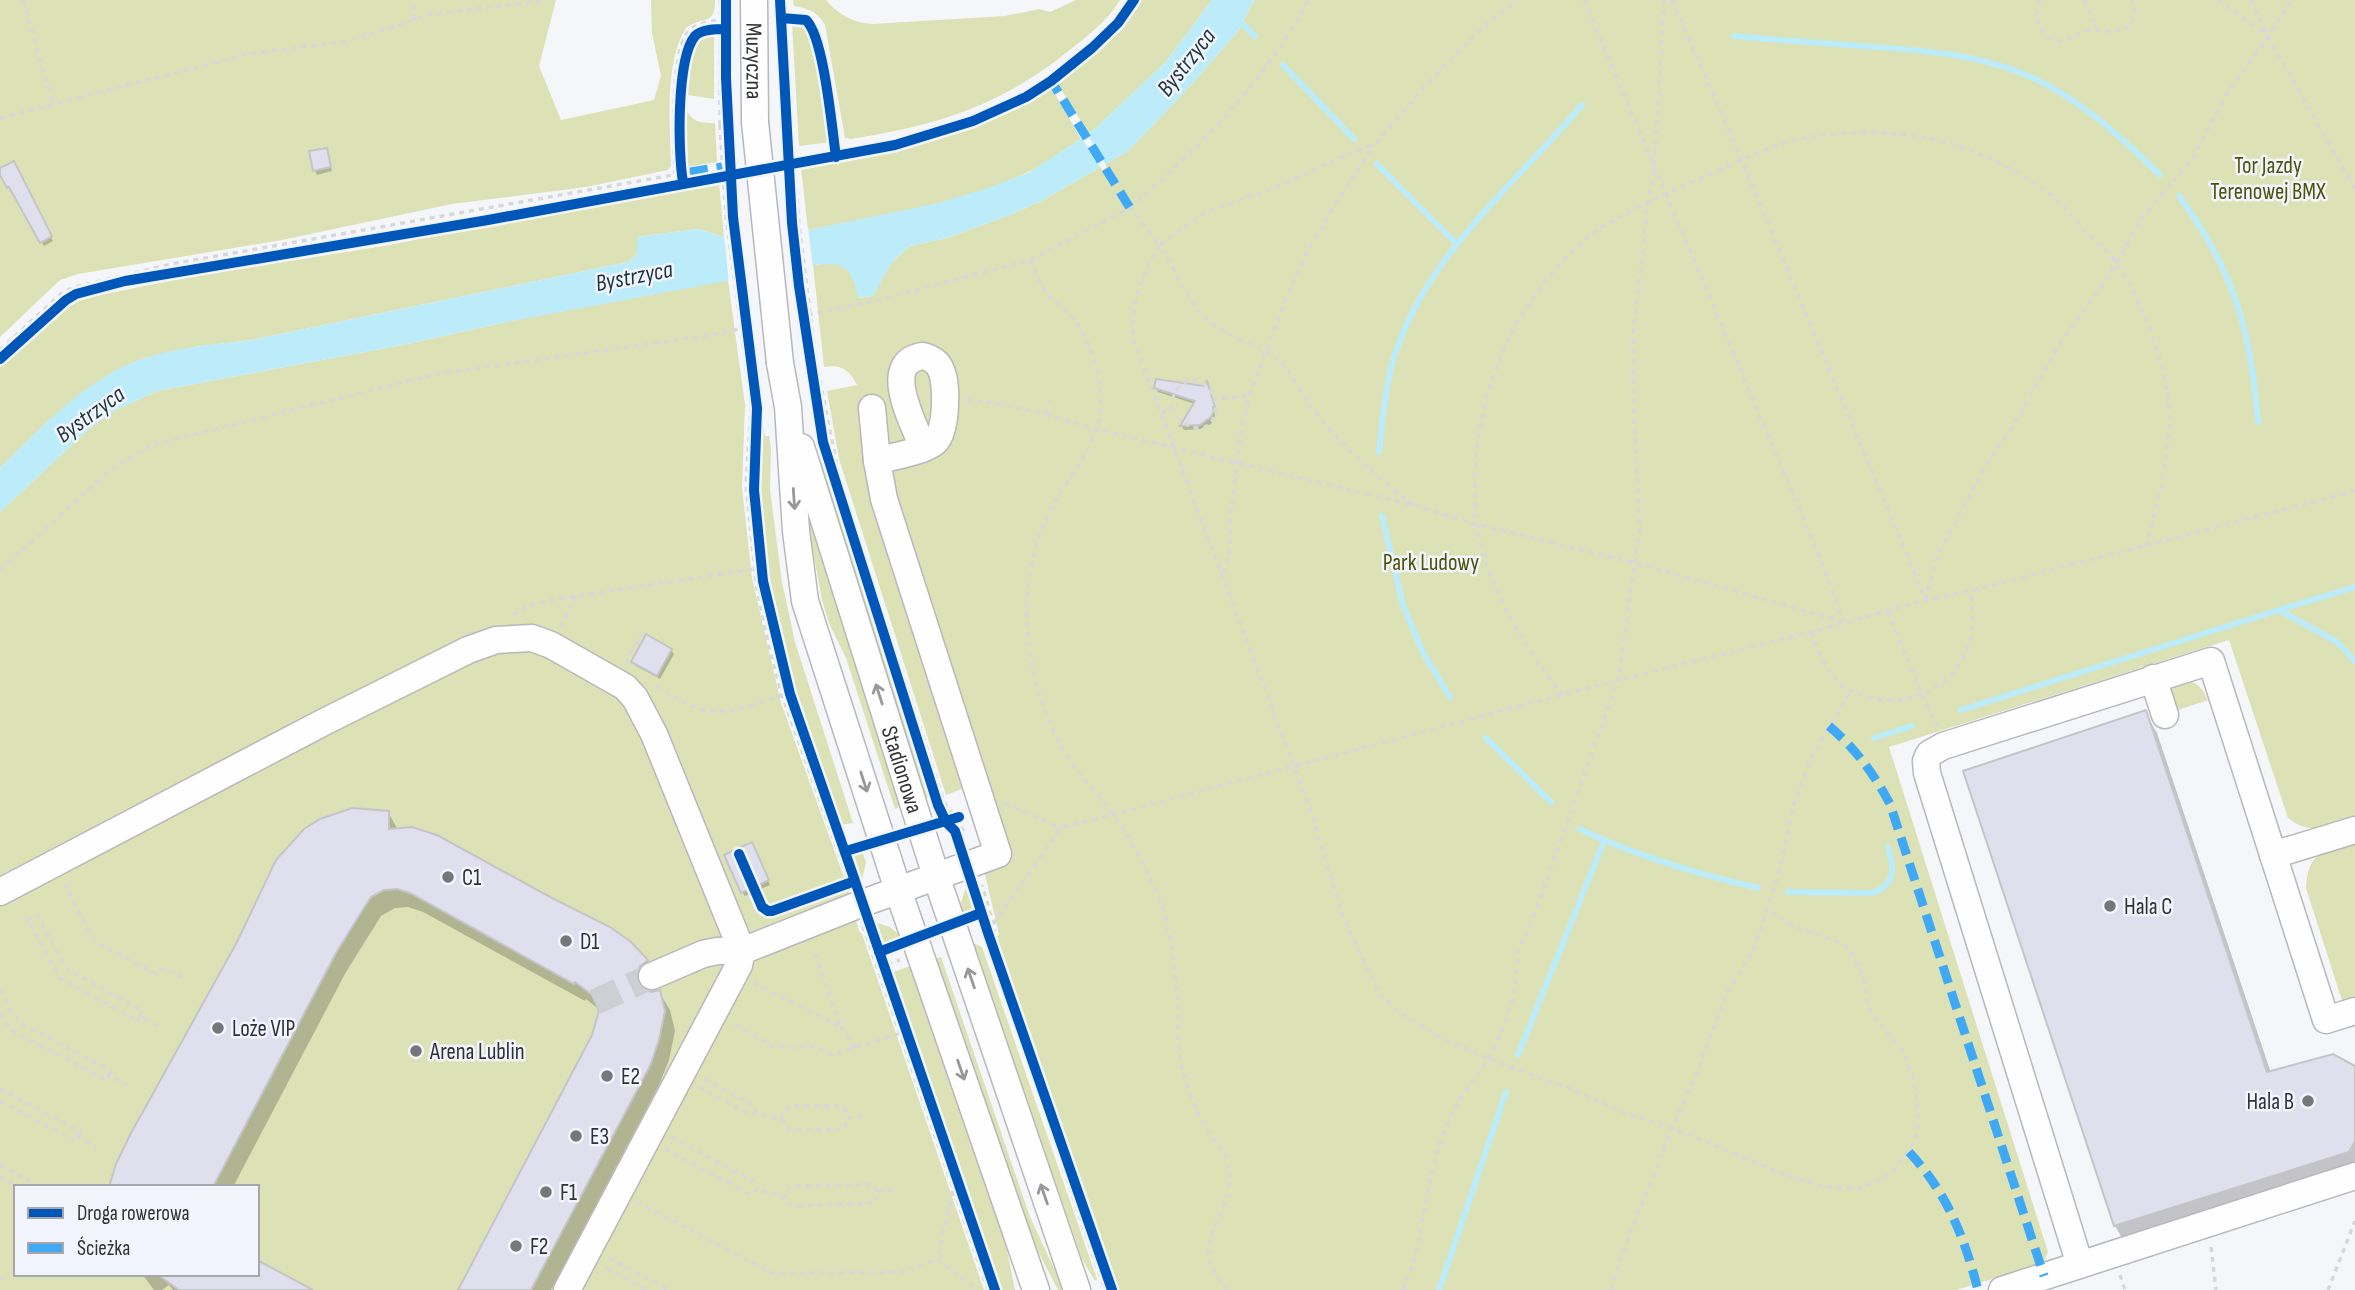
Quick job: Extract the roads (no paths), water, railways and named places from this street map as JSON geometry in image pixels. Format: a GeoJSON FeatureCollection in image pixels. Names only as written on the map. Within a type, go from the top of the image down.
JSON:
{"type":"FeatureCollection","features":[{"type":"Feature","properties":{"kind":"street","name":"Muzyczna"},"geometry":{"type":"LineString","coordinates":[[754,0],[755,122],[780,363]]}},
{"type":"Feature","properties":{"kind":"street","name":"Stadionowa"},"geometry":{"type":"LineString","coordinates":[[780,363],[788,407],[796,531],[805,601],[898,890],[1036,1290]]}},
{"type":"Feature","properties":{"kind":"street","name":"Stadionowa"},"geometry":{"type":"LineString","coordinates":[[788,407],[936,876],[1077,1290]]}},
{"type":"Feature","properties":{"kind":"street"},"geometry":{"type":"LineString","coordinates":[[652,976],[703,954],[742,951],[856,893],[898,890],[998,854],[884,499],[872,408]]}},
{"type":"Feature","properties":{"kind":"street"},"geometry":{"type":"LineString","coordinates":[[877,461],[923,448]]}},
{"type":"Feature","properties":{"kind":"street"},"geometry":{"type":"LineString","coordinates":[[0,892],[324,722],[468,650],[496,640],[532,638],[551,645],[625,687],[635,698],[654,734],[742,951],[739,965],[654,1136],[618,1192],[592,1255],[567,1290]]}},
{"type":"Feature","properties":{"kind":"street"},"geometry":{"type":"LineString","coordinates":[[2080,1265],[1927,773],[1928,754],[1943,746],[2211,661],[2326,1020],[2355,1010]]}},
{"type":"Feature","properties":{"kind":"street"},"geometry":{"type":"LineString","coordinates":[[2153,678],[2165,715]]}},
{"type":"Feature","properties":{"kind":"street"},"geometry":{"type":"LineString","coordinates":[[2273,855],[2355,830]]}},
{"type":"Feature","properties":{"kind":"street"},"geometry":{"type":"LineString","coordinates":[[2002,1290],[2355,1176]]}},
{"type":"Feature","properties":{"kind":"water","name":"Bystrzyca"},"geometry":{"type":"Polygon","coordinates":[[[1212,0],[1254,0],[1238,31],[1128,151],[1047,198],[1015,213],[947,238],[910,246],[892,262],[873,296],[858,298],[853,279],[845,268],[833,264],[813,265],[157,391],[116,410],[91,427],[0,512],[0,468],[49,420],[85,390],[124,366],[145,358],[185,349],[252,340],[628,262],[637,254],[637,237],[698,229],[724,237],[808,230],[935,204],[1028,173],[1089,134],[1165,63],[1212,0]]]}},
{"type":"Feature","properties":{"kind":"waterway"},"geometry":{"type":"LineString","coordinates":[[1236,18],[1255,36]]}},
{"type":"Feature","properties":{"kind":"waterway"},"geometry":{"type":"LineString","coordinates":[[1734,36],[1924,51],[2004,67],[2043,83],[2080,105],[2160,175]]}},
{"type":"Feature","properties":{"kind":"waterway"},"geometry":{"type":"LineString","coordinates":[[1283,65],[1354,139]]}},
{"type":"Feature","properties":{"kind":"waterway"},"geometry":{"type":"LineString","coordinates":[[1379,452],[1390,372],[1403,333],[1421,296],[1470,228],[1582,105]]}},
{"type":"Feature","properties":{"kind":"waterway"},"geometry":{"type":"LineString","coordinates":[[1377,164],[1456,243]]}},
{"type":"Feature","properties":{"kind":"waterway"},"geometry":{"type":"LineString","coordinates":[[2179,196],[2214,250],[2236,303],[2250,359],[2258,422]]}},
{"type":"Feature","properties":{"kind":"waterway"},"geometry":{"type":"LineString","coordinates":[[1382,516],[1403,605],[1423,653],[1450,697]]}},
{"type":"Feature","properties":{"kind":"waterway"},"geometry":{"type":"LineString","coordinates":[[2279,610],[2355,587]]}},
{"type":"Feature","properties":{"kind":"waterway"},"geometry":{"type":"LineString","coordinates":[[1961,710],[2279,610],[2337,642],[2355,661]]}},
{"type":"Feature","properties":{"kind":"waterway"},"geometry":{"type":"LineString","coordinates":[[1874,738],[1912,726]]}},
{"type":"Feature","properties":{"kind":"waterway"},"geometry":{"type":"LineString","coordinates":[[1486,738],[1551,802]]}},
{"type":"Feature","properties":{"kind":"waterway"},"geometry":{"type":"LineString","coordinates":[[1580,829],[1667,863],[1758,888]]}},
{"type":"Feature","properties":{"kind":"waterway"},"geometry":{"type":"LineString","coordinates":[[1518,1055],[1604,841]]}},
{"type":"Feature","properties":{"kind":"waterway"},"geometry":{"type":"LineString","coordinates":[[1788,892],[1873,893],[1886,885],[1892,874],[1888,847]]}},
{"type":"Feature","properties":{"kind":"waterway"},"geometry":{"type":"LineString","coordinates":[[1439,1290],[1506,1092]]}},
{"type":"Feature","properties":{"kind":"tunnel"},"geometry":{"type":"LineString","coordinates":[[595,1002],[652,976]]}},
{"type":"Feature","properties":{"kind":"place","name":"C1"},"geometry":{"type":"Point","coordinates":[448,877]}},
{"type":"Feature","properties":{"kind":"place","name":"Hala C"},"geometry":{"type":"Point","coordinates":[2110,906]}},
{"type":"Feature","properties":{"kind":"place","name":"D1"},"geometry":{"type":"Point","coordinates":[566,941]}},
{"type":"Feature","properties":{"kind":"place","name":"Loże VIP"},"geometry":{"type":"Point","coordinates":[218,1028]}},
{"type":"Feature","properties":{"kind":"place","name":"Arena Lublin"},"geometry":{"type":"Point","coordinates":[416,1051]}},
{"type":"Feature","properties":{"kind":"place","name":"E2"},"geometry":{"type":"Point","coordinates":[607,1076]}},
{"type":"Feature","properties":{"kind":"place","name":"Hala B"},"geometry":{"type":"Point","coordinates":[2308,1101]}},
{"type":"Feature","properties":{"kind":"place","name":"E3"},"geometry":{"type":"Point","coordinates":[576,1136]}},
{"type":"Feature","properties":{"kind":"place","name":"F1"},"geometry":{"type":"Point","coordinates":[546,1192]}},
{"type":"Feature","properties":{"kind":"place","name":"F2"},"geometry":{"type":"Point","coordinates":[516,1246]}},
{"type":"Feature","properties":{"kind":"park label","name":"Tor Jazdy Terenowej BMX"},"geometry":{"type":"Point","coordinates":[2268,178]}},
{"type":"Feature","properties":{"kind":"park label","name":"Park Ludowy"},"geometry":{"type":"Point","coordinates":[1431,562]}}]}
